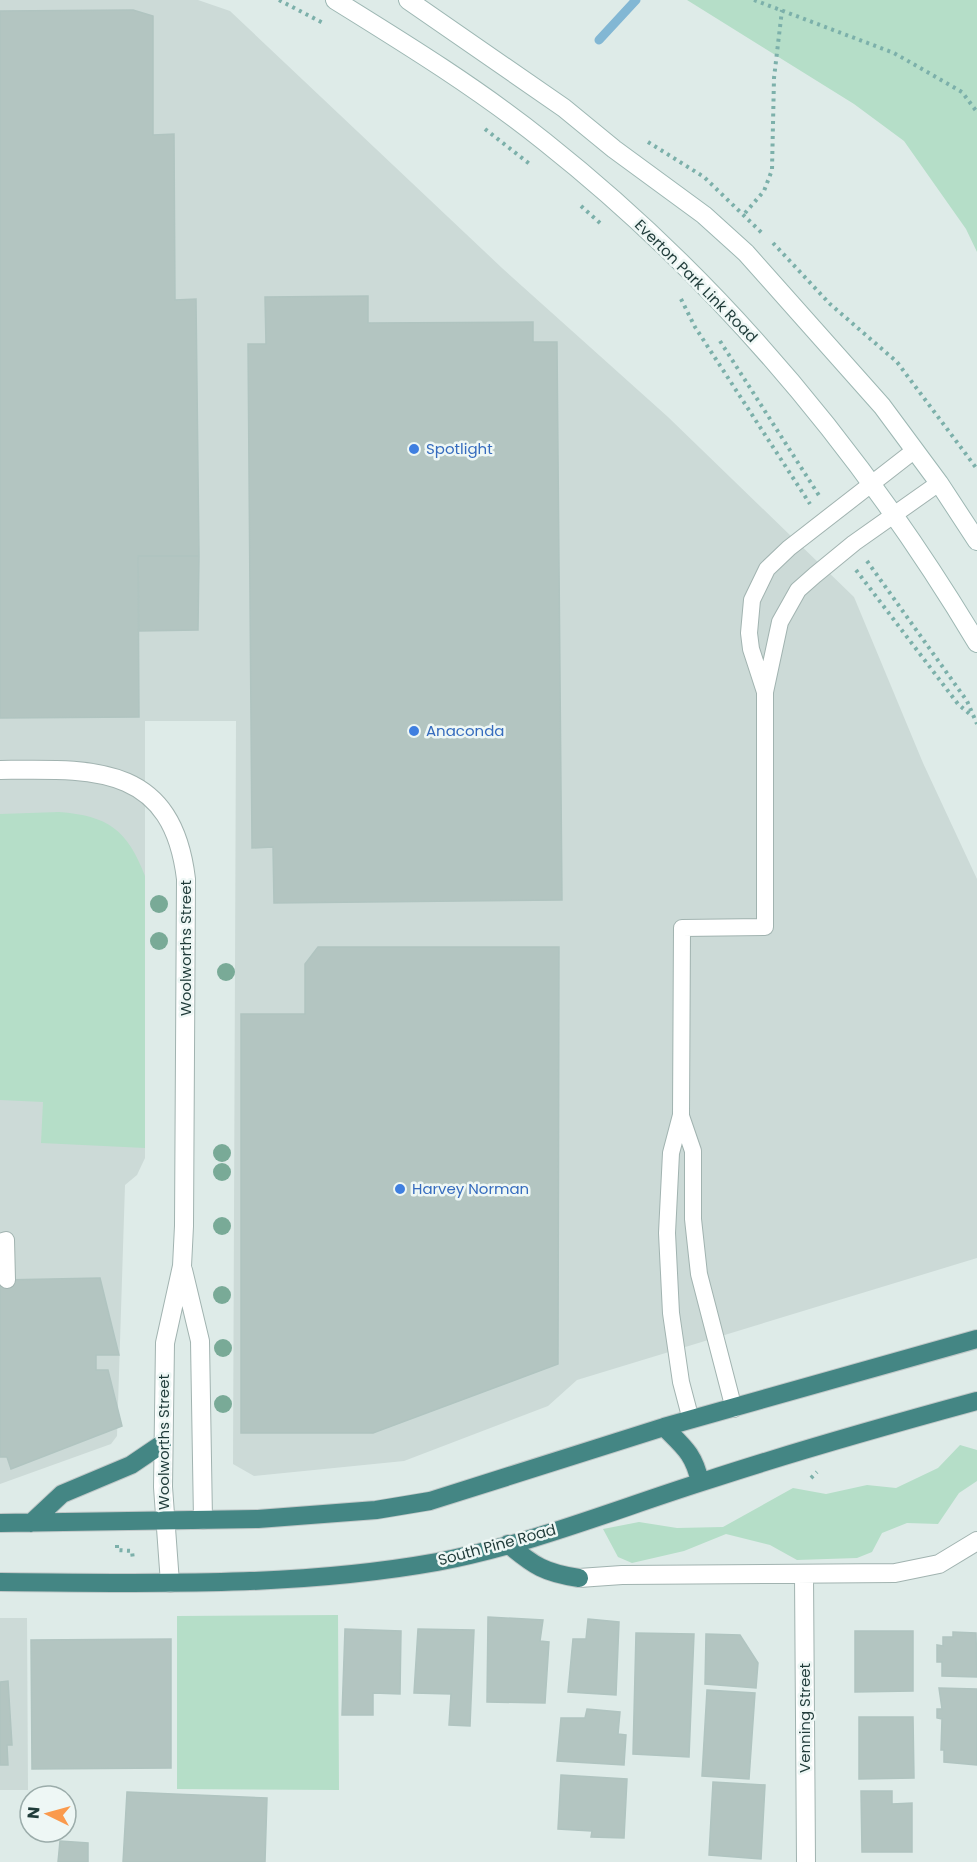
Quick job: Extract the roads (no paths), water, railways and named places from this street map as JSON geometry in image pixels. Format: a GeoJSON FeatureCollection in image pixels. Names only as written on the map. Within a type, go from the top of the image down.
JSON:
{"type":"FeatureCollection","features":[{"type":"Feature","properties":{"kind":"highway"},"geometry":{"type":"LineString","coordinates":[[0,1523],[164,1521],[329,1515],[430,1502],[664,1427],[977,1339]]}},
{"type":"Feature","properties":{"kind":"highway","name":"South Pine Road"},"geometry":{"type":"LineString","coordinates":[[0,1582],[222,1584],[326,1577],[436,1562],[508,1544],[622,1510],[700,1482],[842,1438],[977,1401]]}},
{"type":"Feature","properties":{"kind":"highway"},"geometry":{"type":"LineString","coordinates":[[664,1427],[689,1451],[695,1461],[700,1482]]}},
{"type":"Feature","properties":{"kind":"highway"},"geometry":{"type":"LineString","coordinates":[[31,1523],[62,1494],[131,1465],[162,1444]]}},
{"type":"Feature","properties":{"kind":"highway"},"geometry":{"type":"LineString","coordinates":[[508,1544],[534,1566],[547,1572],[579,1578]]}},
{"type":"Feature","properties":{"kind":"street","name":"Everton Park Link Road"},"geometry":{"type":"LineString","coordinates":[[334,0],[466,85],[545,141],[616,202],[684,266],[762,347],[839,439],[873,483],[938,579],[977,643]]}},
{"type":"Feature","properties":{"kind":"street"},"geometry":{"type":"LineString","coordinates":[[408,0],[506,65],[704,215],[746,253],[882,406],[939,483],[977,541]]}},
{"type":"Feature","properties":{"kind":"street","name":"Woolworths Street"},"geometry":{"type":"LineString","coordinates":[[0,770],[85,770],[117,778],[159,807],[172,825],[182,848],[186,879],[182,1266],[165,1343],[162,1444],[164,1521],[170,1583]]}},
{"type":"Feature","properties":{"kind":"street","name":"Woolworths Street"},"geometry":{"type":"LineString","coordinates":[[182,1266],[200,1341],[203,1520]]}},
{"type":"Feature","properties":{"kind":"street"},"geometry":{"type":"LineString","coordinates":[[579,1578],[622,1575],[895,1574],[921,1570],[956,1556],[977,1541]]}},
{"type":"Feature","properties":{"kind":"street","name":"Venning Street"},"geometry":{"type":"LineString","coordinates":[[804,1575],[806,1862]]}},
{"type":"Feature","properties":{"kind":"lane"},"geometry":{"type":"LineString","coordinates":[[765,693],[751,649],[749,633],[752,600],[759,585],[776,558],[915,450]]}},
{"type":"Feature","properties":{"kind":"lane"},"geometry":{"type":"LineString","coordinates":[[691,1420],[681,1382],[671,1313],[667,1233],[671,1153],[681,1115],[682,928],[765,927],[765,693],[780,622],[798,590],[854,543],[939,483]]}},
{"type":"Feature","properties":{"kind":"lane"},"geometry":{"type":"LineString","coordinates":[[681,1115],[693,1152],[693,1219],[699,1274],[734,1408]]}},
{"type":"Feature","properties":{"kind":"lane"},"geometry":{"type":"LineString","coordinates":[[0,1242],[6,1240],[7,1280]]}},
{"type":"Feature","properties":{"kind":"waterway"},"geometry":{"type":"LineString","coordinates":[[599,40],[636,0]]}},
{"type":"Feature","properties":{"kind":"place","name":"Spotlight"},"geometry":{"type":"Point","coordinates":[414,449]}},
{"type":"Feature","properties":{"kind":"place","name":"Anaconda"},"geometry":{"type":"Point","coordinates":[414,731]}},
{"type":"Feature","properties":{"kind":"place","name":"Harvey Norman"},"geometry":{"type":"Point","coordinates":[400,1189]}}]}
